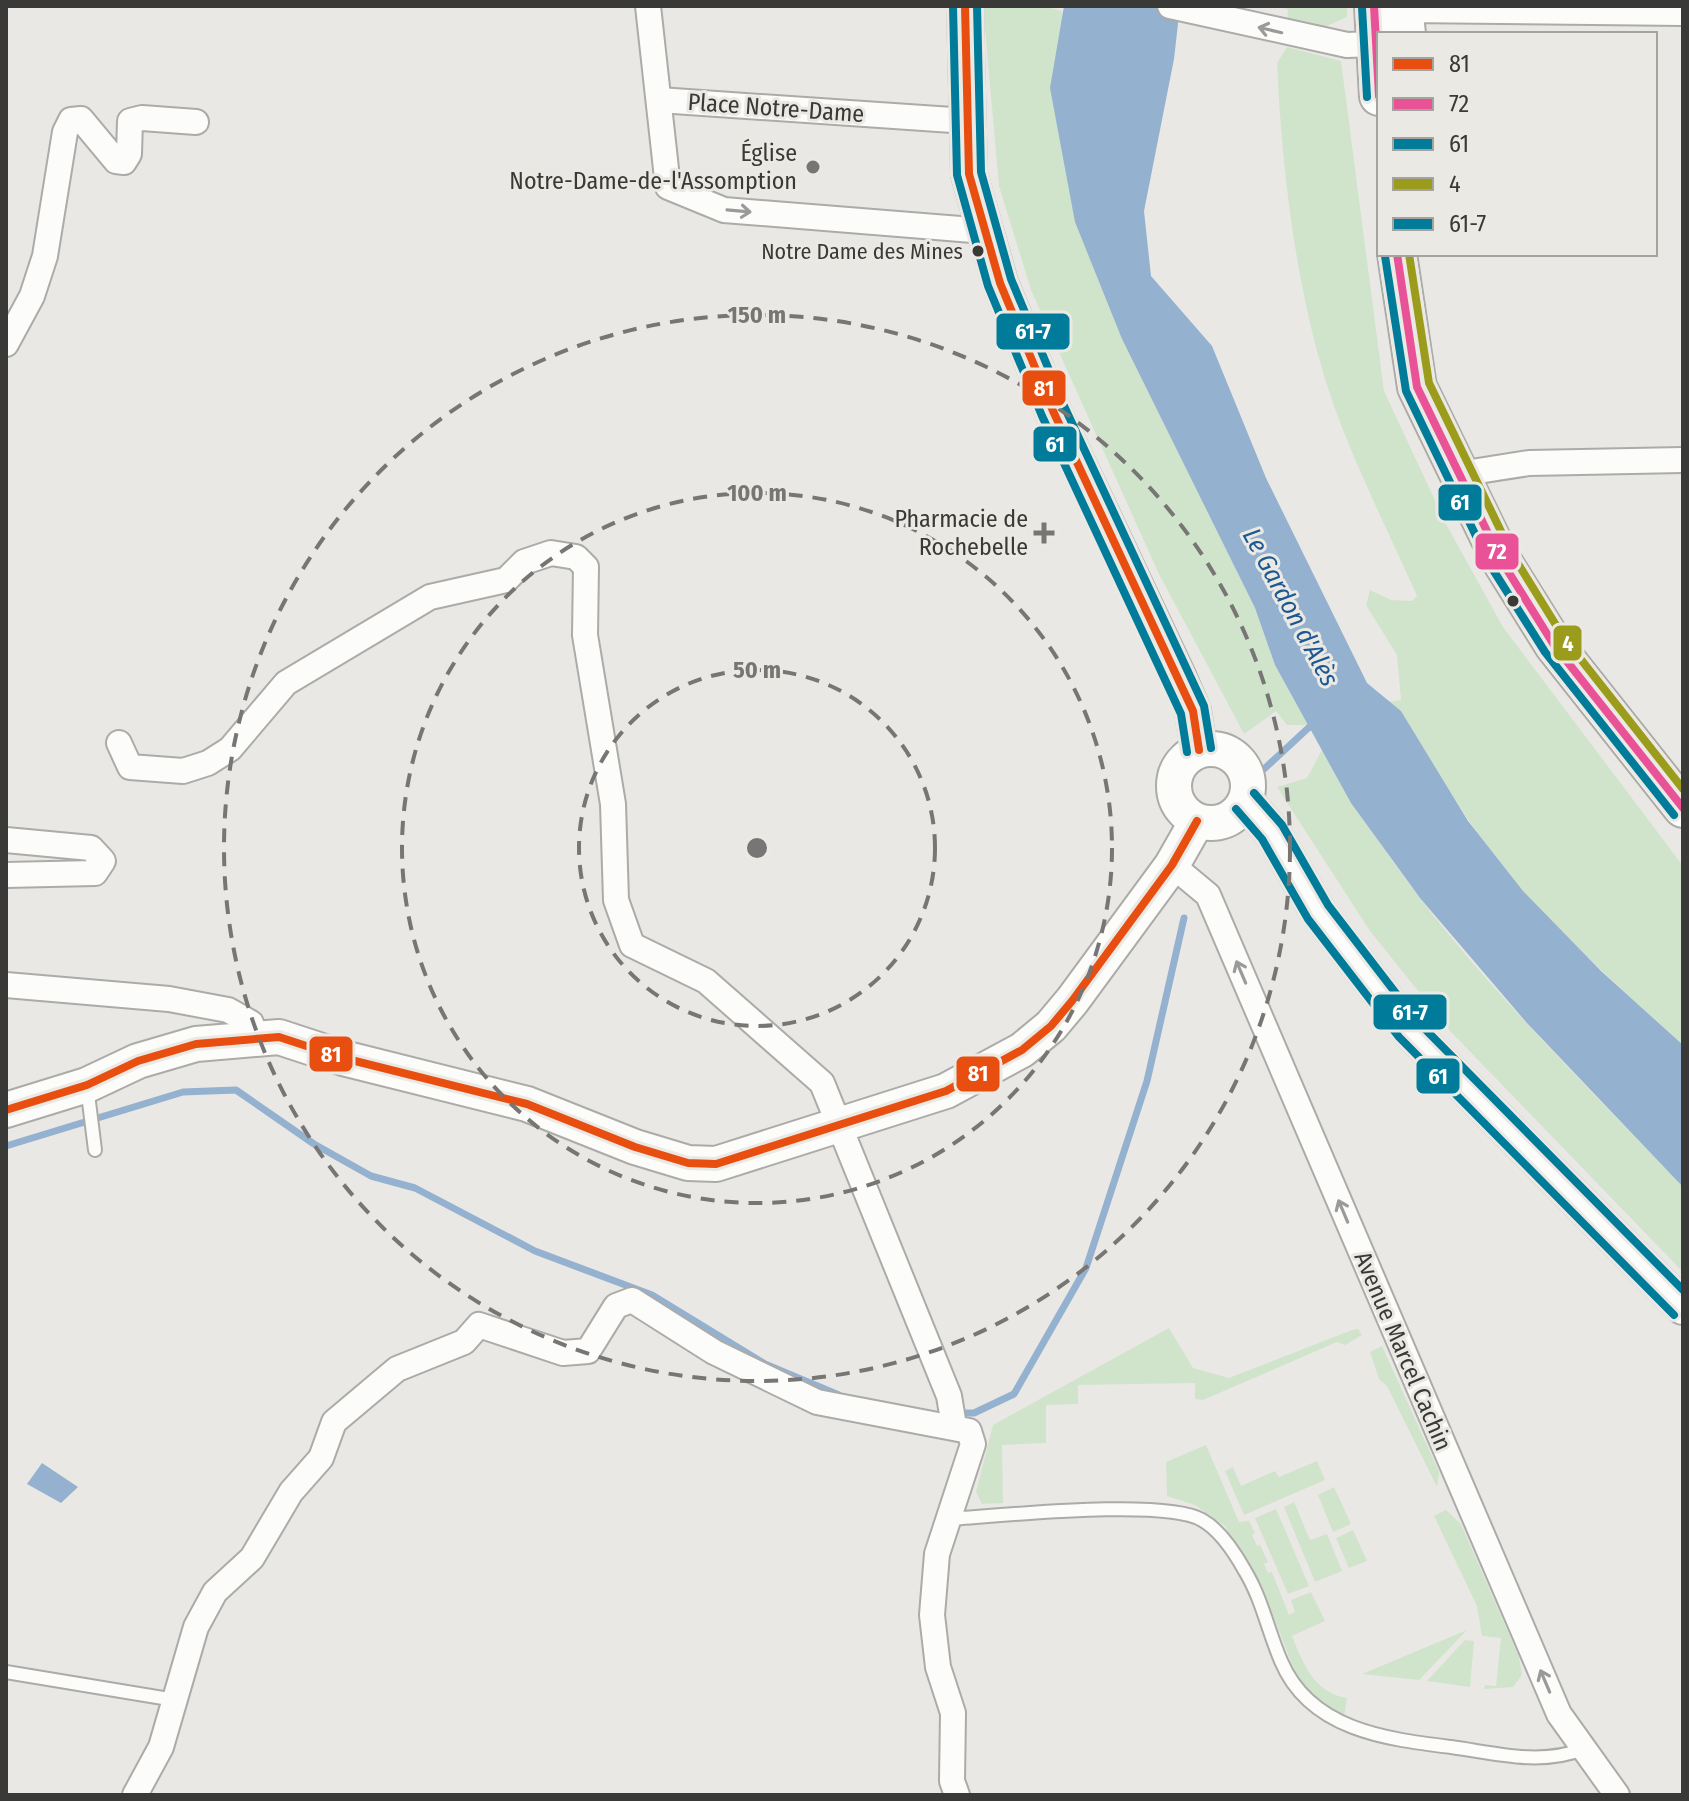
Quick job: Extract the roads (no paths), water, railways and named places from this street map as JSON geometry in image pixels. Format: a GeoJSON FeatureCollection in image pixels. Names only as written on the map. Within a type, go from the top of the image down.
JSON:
{"type":"FeatureCollection","features":[{"type":"Feature","properties":{"kind":"main road"},"geometry":{"type":"LineString","coordinates":[[965,6],[969,174],[1000,283],[1053,411],[1193,711],[1199,750]]}},
{"type":"Feature","properties":{"kind":"main road"},"geometry":{"type":"LineString","coordinates":[[1397,256],[1417,387],[1541,584],[1683,767]]}},
{"type":"Feature","properties":{"kind":"main road"},"geometry":{"type":"LineString","coordinates":[[1423,256],[1436,369],[1501,560],[1554,645],[1683,808]]}},
{"type":"Feature","properties":{"kind":"main road"},"geometry":{"type":"LineString","coordinates":[[88,1093],[138,1061],[167,1052],[196,1044],[279,1037],[435,1083],[527,1104],[635,1147],[688,1163],[729,1161],[946,1091],[1022,1050],[1051,1026],[1186,841],[1209,823],[1231,818],[1245,801],[1248,780],[1239,760],[1220,749],[1199,750],[1180,763],[1173,785],[1186,841]]}},
{"type":"Feature","properties":{"kind":"main road"},"geometry":{"type":"LineString","coordinates":[[1245,801],[1272,832],[1318,912],[1409,1030],[1683,1307]]}},
{"type":"Feature","properties":{"kind":"main road"},"geometry":{"type":"LineString","coordinates":[[6,1110],[88,1093],[105,1085],[193,1063],[249,1058],[294,1061],[387,1080],[435,1083]]}},
{"type":"Feature","properties":{"kind":"street"},"geometry":{"type":"LineString","coordinates":[[648,6],[659,100]]}},
{"type":"Feature","properties":{"kind":"street"},"geometry":{"type":"LineString","coordinates":[[1170,6],[1382,29],[1683,13]]}},
{"type":"Feature","properties":{"kind":"street","name":"Place Notre-Dame"},"geometry":{"type":"LineString","coordinates":[[967,121],[659,100],[668,187],[724,210],[985,231]]}},
{"type":"Feature","properties":{"kind":"street"},"geometry":{"type":"LineString","coordinates":[[6,344],[32,296],[45,256],[65,132],[71,120],[81,119],[116,161],[124,162],[129,154],[130,121],[142,118],[196,122]]}},
{"type":"Feature","properties":{"kind":"street"},"geometry":{"type":"LineString","coordinates":[[1471,472],[1529,463],[1683,460]]}},
{"type":"Feature","properties":{"kind":"street"},"geometry":{"type":"LineString","coordinates":[[119,743],[130,767],[183,771],[208,763],[230,749],[286,683],[430,597],[506,580],[524,562],[551,553],[576,557],[586,567],[585,635],[613,804],[616,900],[632,945],[706,981],[822,1083],[949,1396],[954,1426]]}},
{"type":"Feature","properties":{"kind":"street"},"geometry":{"type":"LineString","coordinates":[[6,840],[91,848],[103,861],[95,873],[6,875]]}},
{"type":"Feature","properties":{"kind":"street","name":"Avenue Marcel Cachin"},"geometry":{"type":"LineString","coordinates":[[1186,841],[1559,1714],[1617,1795]]}},
{"type":"Feature","properties":{"kind":"street"},"geometry":{"type":"LineString","coordinates":[[6,985],[169,999],[228,1010],[251,1023],[256,1037]]}},
{"type":"Feature","properties":{"kind":"street"},"geometry":{"type":"LineString","coordinates":[[135,1795],[161,1747],[196,1627],[215,1592],[252,1558],[291,1492],[321,1458],[334,1422],[397,1369],[464,1342],[479,1325],[563,1353],[588,1351],[616,1306],[632,1300],[714,1352],[817,1402],[969,1431],[973,1444],[937,1554],[932,1615],[938,1667],[953,1713],[952,1781],[957,1795]]}},
{"type":"Feature","properties":{"kind":"lane"},"geometry":{"type":"LineString","coordinates":[[88,1093],[95,1150]]}},
{"type":"Feature","properties":{"kind":"lane"},"geometry":{"type":"LineString","coordinates":[[948,1519],[1136,1510],[1187,1513],[1213,1528],[1239,1560],[1254,1586],[1282,1663],[1299,1690],[1346,1726],[1391,1739],[1533,1758],[1562,1757],[1583,1749]]}},
{"type":"Feature","properties":{"kind":"lane"},"geometry":{"type":"LineString","coordinates":[[6,1672],[175,1700]]}},
{"type":"Feature","properties":{"kind":"water","name":"Le Gardon d'Alès"},"geometry":{"type":"Polygon","coordinates":[[[1064,6],[1180,6],[1174,59],[1144,211],[1151,276],[1212,346],[1266,478],[1367,683],[1401,711],[1468,821],[1523,891],[1601,971],[1683,1045],[1683,1187],[1526,1022],[1420,898],[1351,803],[1275,665],[1255,608],[1122,339],[1075,222],[1050,88],[1064,6]]]}},
{"type":"Feature","properties":{"kind":"water"},"geometry":{"type":"Polygon","coordinates":[[[42,1463],[78,1487],[61,1503],[27,1484],[42,1463]]]}},
{"type":"Feature","properties":{"kind":"waterway"},"geometry":{"type":"LineString","coordinates":[[1264,769],[1318,719]]}},
{"type":"Feature","properties":{"kind":"waterway"},"geometry":{"type":"LineString","coordinates":[[958,1413],[974,1413],[1014,1394],[1086,1268],[1147,1081],[1184,918]]}},
{"type":"Feature","properties":{"kind":"waterway"},"geometry":{"type":"LineString","coordinates":[[6,1146],[183,1092],[236,1090],[314,1144],[371,1176],[415,1188],[535,1251],[652,1295],[765,1364],[839,1395]]}},
{"type":"Feature","properties":{"kind":"place","name":"Église Notre-Dame-de-l'Assomption"},"geometry":{"type":"Point","coordinates":[813,167]}},
{"type":"Feature","properties":{"kind":"place","name":"Notre Dame des Mines"},"geometry":{"type":"Point","coordinates":[978,251]}},
{"type":"Feature","properties":{"kind":"place","name":"Pharmacie de Rochebelle"},"geometry":{"type":"Point","coordinates":[1044,533]}}]}
